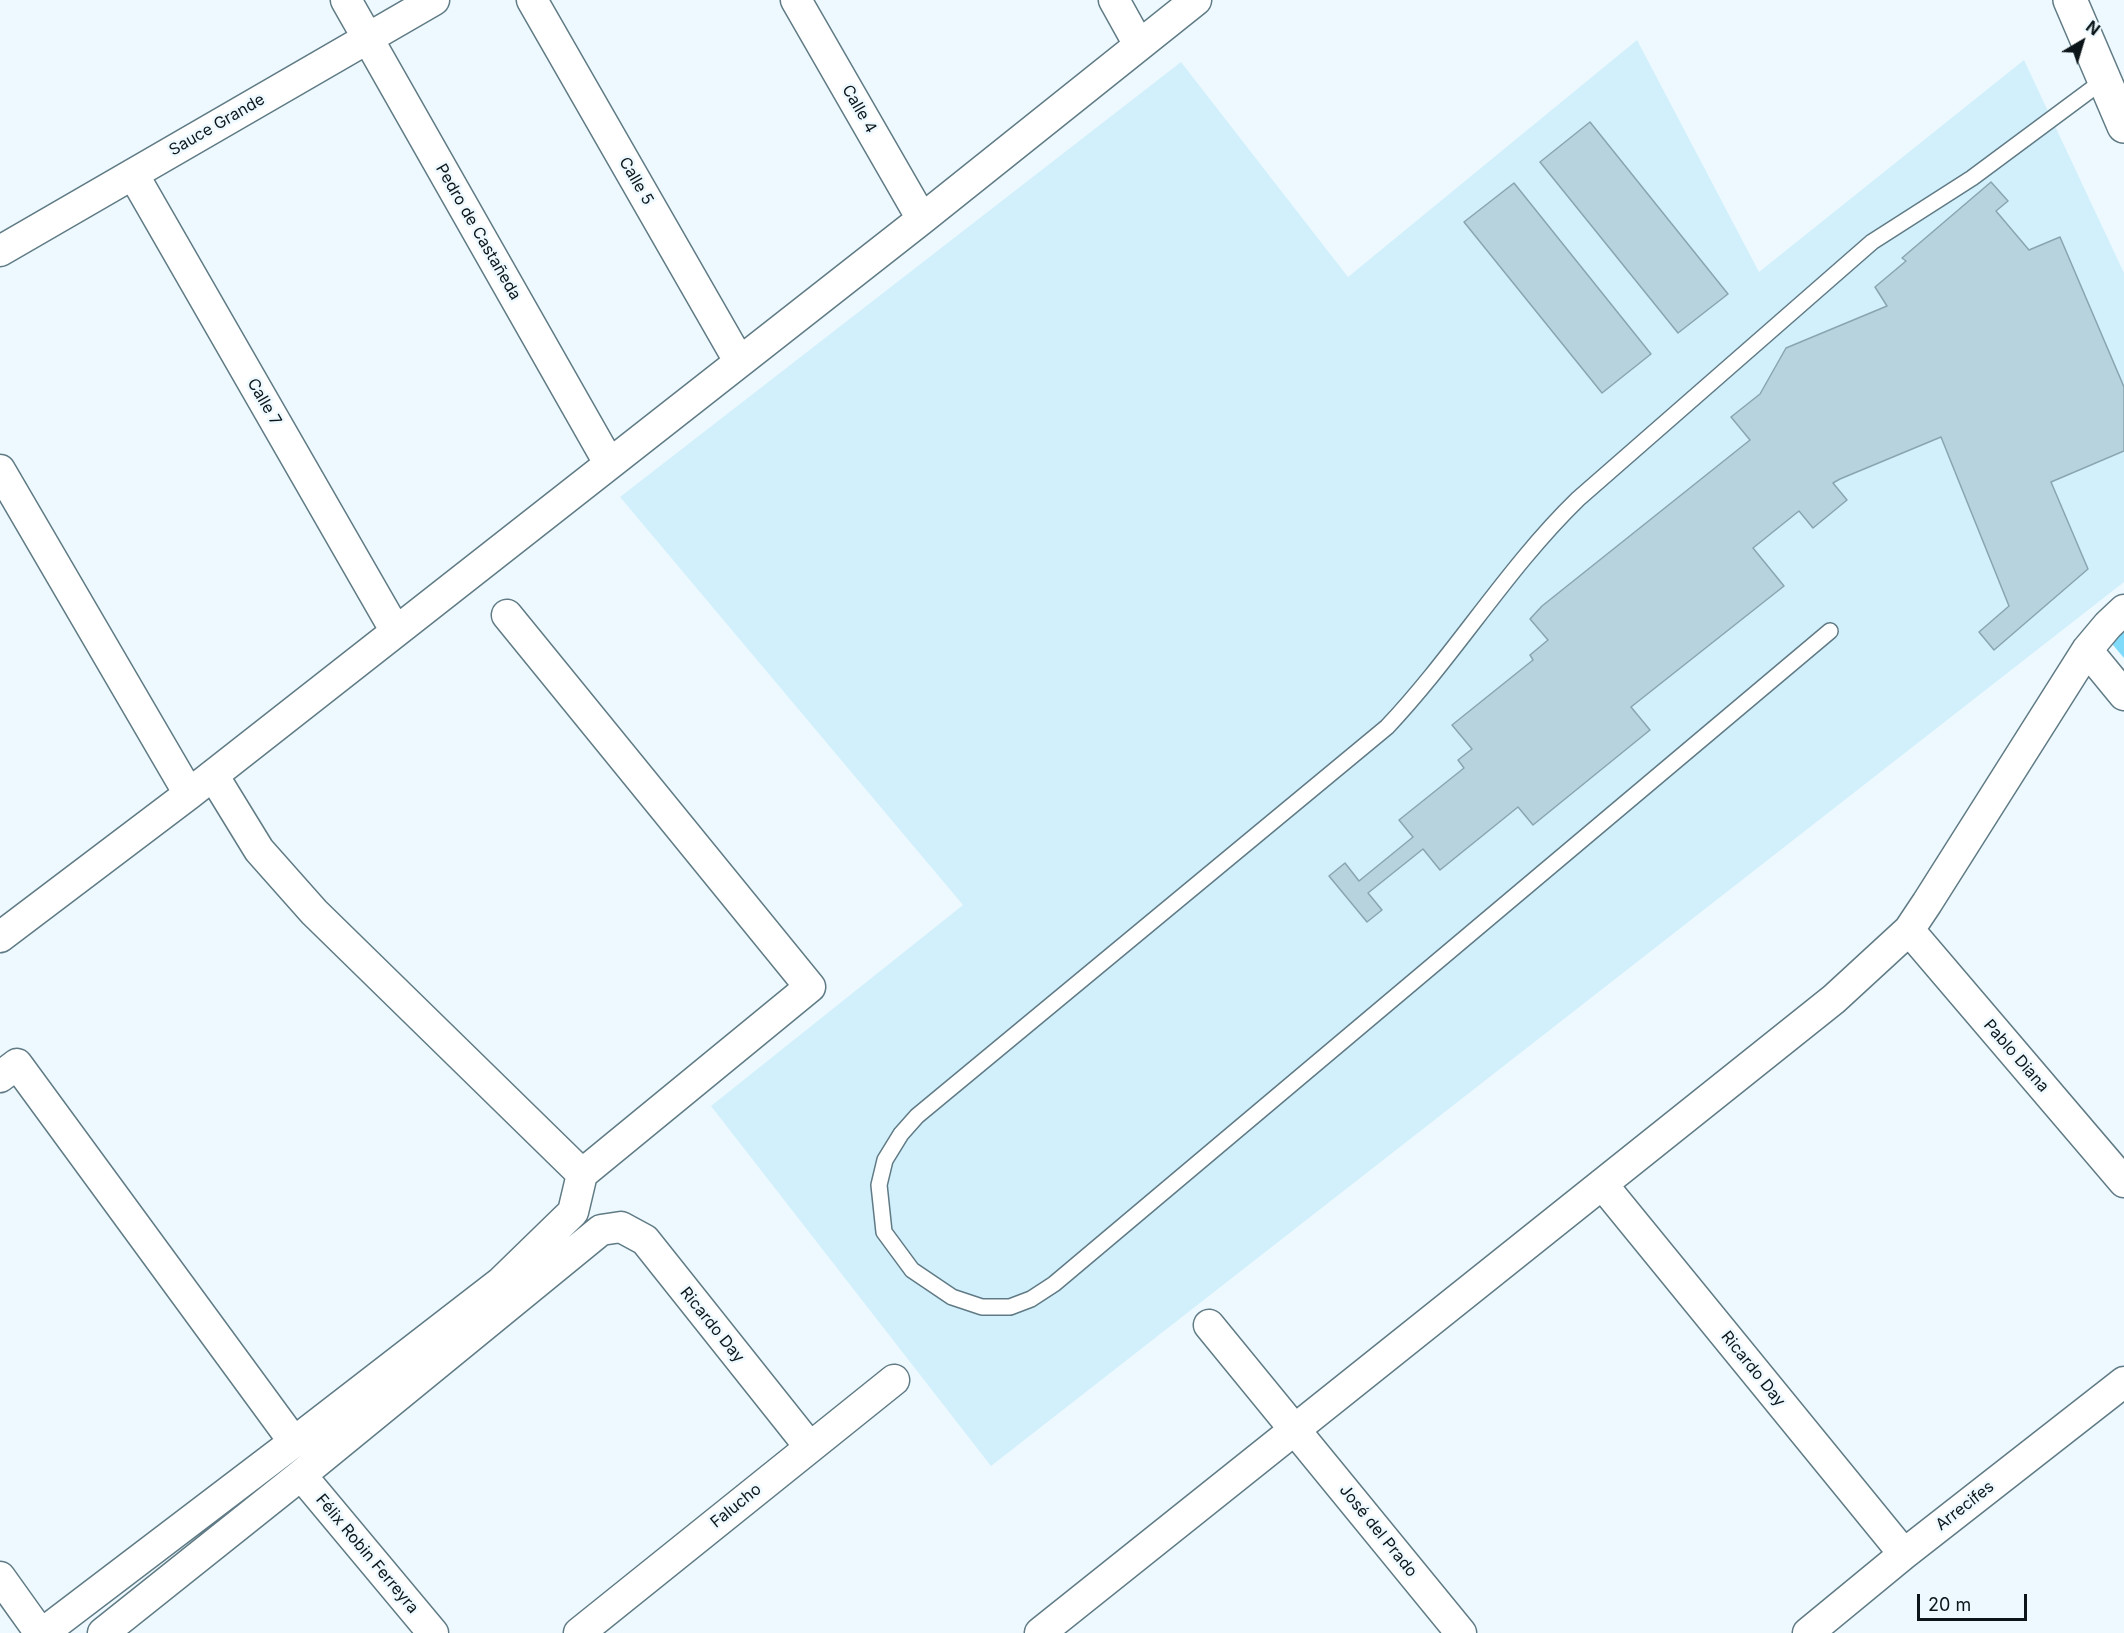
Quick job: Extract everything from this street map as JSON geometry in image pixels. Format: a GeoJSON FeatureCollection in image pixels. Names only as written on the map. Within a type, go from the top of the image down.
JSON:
{"type":"FeatureCollection","features":[{"type":"Feature","properties":{"kind":"main road"},"geometry":{"type":"LineString","coordinates":[[2070,0],[2124,126]]}},
{"type":"Feature","properties":{"kind":"street","name":"Pedro de Castañeda"},"geometry":{"type":"LineString","coordinates":[[346,0],[609,463]]}},
{"type":"Feature","properties":{"kind":"street","name":"Sauce Grande"},"geometry":{"type":"LineString","coordinates":[[0,251],[434,0]]}},
{"type":"Feature","properties":{"kind":"street","name":"Calle 5"},"geometry":{"type":"LineString","coordinates":[[532,0],[740,361]]}},
{"type":"Feature","properties":{"kind":"street","name":"Calle 4"},"geometry":{"type":"LineString","coordinates":[[796,0],[922,219]]}},
{"type":"Feature","properties":{"kind":"street"},"geometry":{"type":"LineString","coordinates":[[1114,0],[1140,45]]}},
{"type":"Feature","properties":{"kind":"street"},"geometry":{"type":"LineString","coordinates":[[0,937],[189,794],[395,630],[922,219],[1196,0]]}},
{"type":"Feature","properties":{"kind":"street","name":"Calle 7"},"geometry":{"type":"LineString","coordinates":[[133,174],[395,630]]}},
{"type":"Feature","properties":{"kind":"street"},"geometry":{"type":"LineString","coordinates":[[0,470],[189,794]]}},
{"type":"Feature","properties":{"kind":"street"},"geometry":{"type":"LineString","coordinates":[[1040,1633],[1834,999],[1908,930],[2086,650],[2124,610]]}},
{"type":"Feature","properties":{"kind":"street"},"geometry":{"type":"LineString","coordinates":[[0,1577],[41,1633],[501,1282],[573,1212],[582,1174],[810,987],[507,615]]}},
{"type":"Feature","properties":{"kind":"street"},"geometry":{"type":"LineString","coordinates":[[2086,650],[2124,695]]}},
{"type":"Feature","properties":{"kind":"street"},"geometry":{"type":"LineString","coordinates":[[213,775],[258,850],[314,912],[582,1174]]}},
{"type":"Feature","properties":{"kind":"street","name":"Pablo Diana"},"geometry":{"type":"LineString","coordinates":[[1908,930],[2124,1182]]}},
{"type":"Feature","properties":{"kind":"street"},"geometry":{"type":"LineString","coordinates":[[0,1077],[17,1064],[294,1442]]}},
{"type":"Feature","properties":{"kind":"street","name":"Ricardo Day"},"geometry":{"type":"LineString","coordinates":[[1602,1184],[1904,1554]]}},
{"type":"Feature","properties":{"kind":"street","name":"Ricardo Day"},"geometry":{"type":"LineString","coordinates":[[301,1475],[601,1230],[621,1227],[645,1240],[809,1446]]}},
{"type":"Feature","properties":{"kind":"street","name":"José del Prado"},"geometry":{"type":"LineString","coordinates":[[1209,1325],[1461,1633]]}},
{"type":"Feature","properties":{"kind":"street","name":"Falucho"},"geometry":{"type":"LineString","coordinates":[[579,1633],[894,1380]]}},
{"type":"Feature","properties":{"kind":"street","name":"Arrecifes"},"geometry":{"type":"LineString","coordinates":[[1808,1633],[1904,1554],[2124,1382]]}},
{"type":"Feature","properties":{"kind":"street"},"geometry":{"type":"LineString","coordinates":[[103,1633],[301,1475]]}},
{"type":"Feature","properties":{"kind":"street","name":"Félix Robin Ferreyra"},"geometry":{"type":"LineString","coordinates":[[301,1475],[433,1633]]}},
{"type":"Feature","properties":{"kind":"lane"},"geometry":{"type":"LineString","coordinates":[[1830,631],[1054,1284],[1030,1299],[1010,1307],[982,1308],[952,1297],[912,1270],[884,1232],[879,1185],[885,1160],[901,1134],[917,1116],[1387,727],[1417,696],[1548,528],[1578,499],[1872,242],[1972,178],[2104,80]]}},
{"type":"Feature","properties":{"kind":"shaded area"},"geometry":{"type":"Polygon","coordinates":[[[1637,40],[1759,272],[2024,60],[2124,273],[2124,582],[991,1466],[711,1106],[963,905],[620,497],[1181,62],[1348,277],[1637,40]]]}},
{"type":"Feature","properties":{"kind":"shaded area"},"geometry":{"type":"Polygon","coordinates":[[[2124,625],[2124,658],[2113,645],[2118,630],[2124,625]]]}},
{"type":"Feature","properties":{"kind":"building"},"geometry":{"type":"Polygon","coordinates":[[[1590,122],[1728,294],[1678,333],[1540,162],[1590,122]]]}},
{"type":"Feature","properties":{"kind":"building"},"geometry":{"type":"Polygon","coordinates":[[[1991,182],[2008,201],[1996,211],[2029,250],[2060,237],[2124,387],[2124,451],[2051,482],[2088,569],[1994,650],[1979,632],[2009,606],[1941,437],[1840,479],[1833,483],[1847,500],[1813,528],[1799,511],[1753,548],[1784,586],[1631,707],[1650,730],[1533,825],[1518,807],[1440,870],[1423,849],[1368,893],[1382,910],[1367,922],[1329,876],[1345,863],[1359,881],[1413,837],[1399,820],[1464,768],[1458,760],[1472,749],[1452,725],[1533,660],[1530,655],[1548,640],[1530,619],[1542,606],[1750,440],[1731,417],[1760,394],[1786,348],[1887,306],[1875,287],[1906,261],[1902,258],[1991,182]]]}},
{"type":"Feature","properties":{"kind":"building"},"geometry":{"type":"Polygon","coordinates":[[[1514,183],[1651,354],[1602,393],[1464,222],[1514,183]]]}}]}
